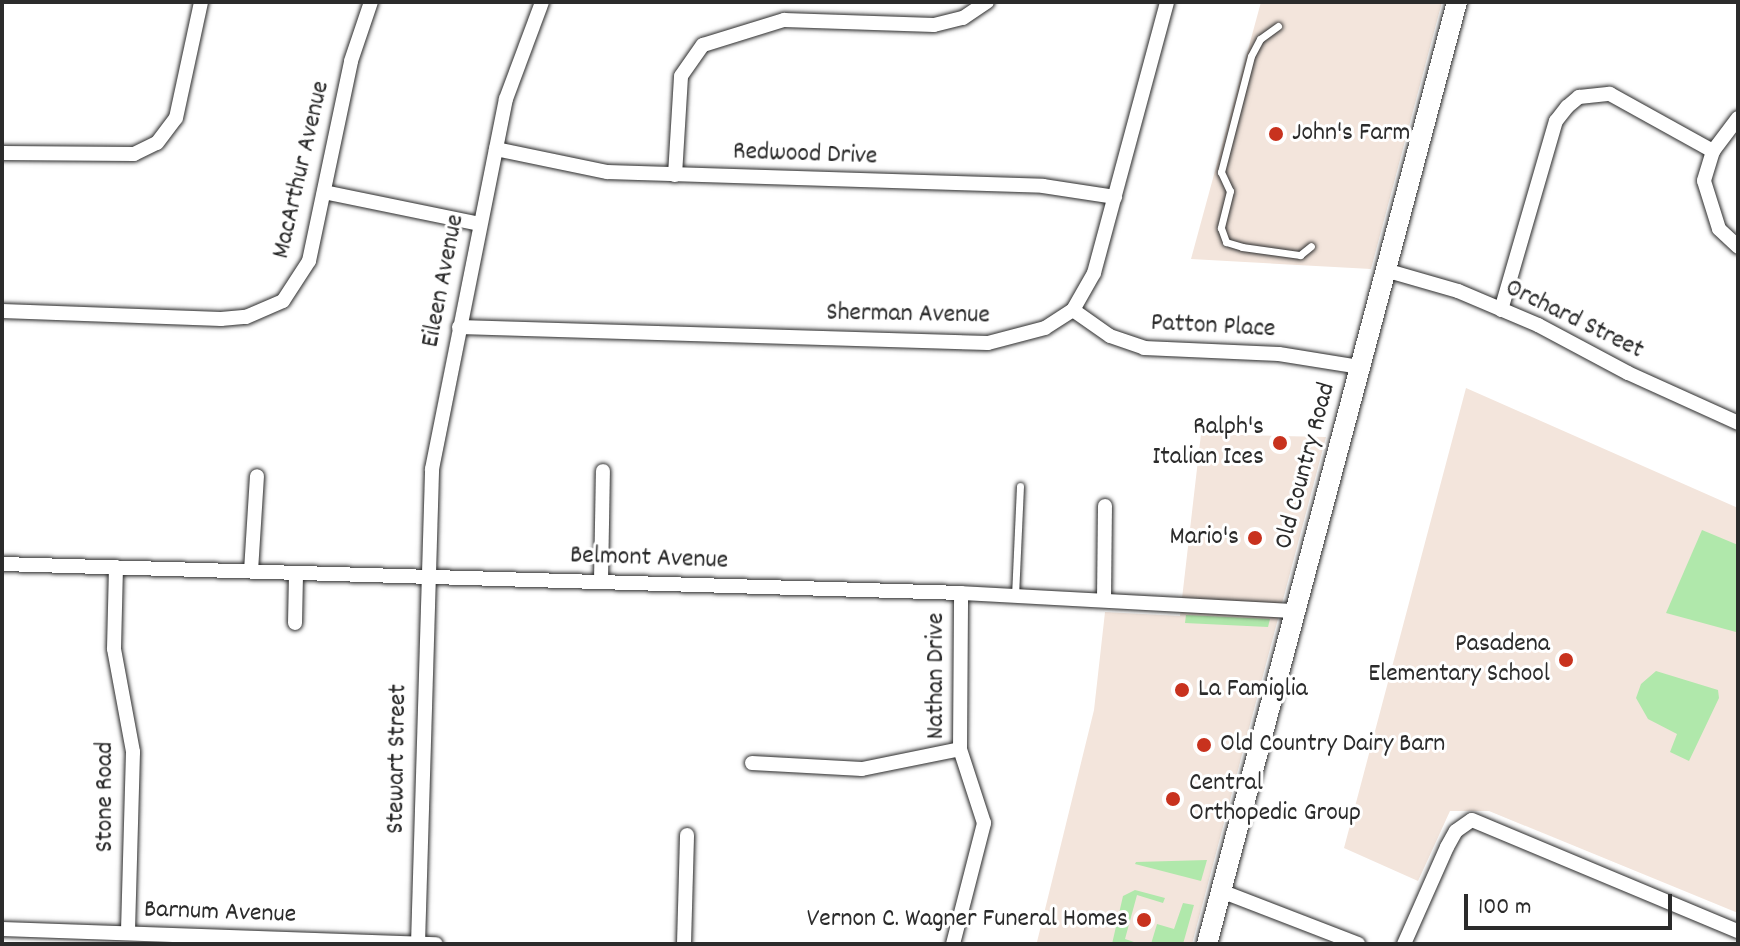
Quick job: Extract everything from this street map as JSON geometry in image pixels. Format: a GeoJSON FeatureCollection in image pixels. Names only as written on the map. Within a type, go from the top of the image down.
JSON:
{"type":"FeatureCollection","features":[{"type":"Feature","properties":{"kind":"main road","name":"Old Country Road"},"geometry":{"type":"LineString","coordinates":[[1207,944],[1457,2]]}},
{"type":"Feature","properties":{"kind":"street"},"geometry":{"type":"LineString","coordinates":[[2,153],[122,154],[157,143],[176,118],[201,2]]}},
{"type":"Feature","properties":{"kind":"street","name":"MacArthur Avenue"},"geometry":{"type":"LineString","coordinates":[[2,311],[221,319],[271,309],[305,273],[351,61],[371,2]]}},
{"type":"Feature","properties":{"kind":"street","name":"Eileen Avenue"},"geometry":{"type":"LineString","coordinates":[[426,576],[432,469],[459,327],[506,99],[542,2]]}},
{"type":"Feature","properties":{"kind":"street"},"geometry":{"type":"LineString","coordinates":[[675,175],[681,76],[703,45],[784,20],[934,25],[963,18],[987,2]]}},
{"type":"Feature","properties":{"kind":"street"},"geometry":{"type":"LineString","coordinates":[[1073,310],[1094,273],[1167,2]]}},
{"type":"Feature","properties":{"kind":"street"},"geometry":{"type":"LineString","coordinates":[[1501,310],[1556,121],[1567,107],[1588,95],[1610,94],[1713,151]]}},
{"type":"Feature","properties":{"kind":"street"},"geometry":{"type":"LineString","coordinates":[[1738,118],[1713,151],[1704,181],[1708,206],[1719,229],[1738,247]]}},
{"type":"Feature","properties":{"kind":"street","name":"Redwood Drive"},"geometry":{"type":"LineString","coordinates":[[496,149],[607,172],[1043,186],[1115,197]]}},
{"type":"Feature","properties":{"kind":"street"},"geometry":{"type":"LineString","coordinates":[[324,192],[480,224]]}},
{"type":"Feature","properties":{"kind":"street","name":"Orchard Street"},"geometry":{"type":"LineString","coordinates":[[1385,270],[1458,291],[1738,423]]}},
{"type":"Feature","properties":{"kind":"street","name":"Sherman Avenue"},"geometry":{"type":"LineString","coordinates":[[459,327],[988,343],[1045,328],[1073,310]]}},
{"type":"Feature","properties":{"kind":"street","name":"Patton Place"},"geometry":{"type":"LineString","coordinates":[[1073,310],[1110,336],[1144,348],[1279,354],[1359,367]]}},
{"type":"Feature","properties":{"kind":"street"},"geometry":{"type":"LineString","coordinates":[[601,581],[603,471]]}},
{"type":"Feature","properties":{"kind":"street"},"geometry":{"type":"LineString","coordinates":[[251,571],[257,476]]}},
{"type":"Feature","properties":{"kind":"street"},"geometry":{"type":"LineString","coordinates":[[1104,600],[1105,506]]}},
{"type":"Feature","properties":{"kind":"street","name":"Belmont Avenue"},"geometry":{"type":"LineString","coordinates":[[2,564],[961,593],[1295,611]]}},
{"type":"Feature","properties":{"kind":"street","name":"Stone Road"},"geometry":{"type":"LineString","coordinates":[[116,567],[114,649],[133,752],[128,933]]}},
{"type":"Feature","properties":{"kind":"street"},"geometry":{"type":"LineString","coordinates":[[295,623],[296,574]]}},
{"type":"Feature","properties":{"kind":"street","name":"Stewart Street"},"geometry":{"type":"LineString","coordinates":[[418,944],[426,576]]}},
{"type":"Feature","properties":{"kind":"street","name":"Nathan Drive"},"geometry":{"type":"LineString","coordinates":[[953,944],[984,823],[960,749],[961,593]]}},
{"type":"Feature","properties":{"kind":"street"},"geometry":{"type":"LineString","coordinates":[[752,763],[862,769],[960,749]]}},
{"type":"Feature","properties":{"kind":"street"},"geometry":{"type":"LineString","coordinates":[[1404,944],[1447,847],[1456,831],[1472,820],[1738,931]]}},
{"type":"Feature","properties":{"kind":"street"},"geometry":{"type":"LineString","coordinates":[[684,944],[687,835]]}},
{"type":"Feature","properties":{"kind":"street"},"geometry":{"type":"LineString","coordinates":[[1221,891],[1358,944]]}},
{"type":"Feature","properties":{"kind":"street","name":"Barnum Avenue"},"geometry":{"type":"LineString","coordinates":[[2,929],[128,933],[203,940],[436,944]]}},
{"type":"Feature","properties":{"kind":"lane"},"geometry":{"type":"LineString","coordinates":[[1278,26],[1260,39],[1251,56],[1221,172],[1230,191],[1221,228],[1226,242],[1242,247],[1300,255],[1311,246]]}},
{"type":"Feature","properties":{"kind":"lane"},"geometry":{"type":"LineString","coordinates":[[1015,596],[1020,486]]}},
{"type":"Feature","properties":{"kind":"shaded area"},"geometry":{"type":"Polygon","coordinates":[[[1261,2],[1442,2],[1371,269],[1191,259],[1261,2]]]}},
{"type":"Feature","properties":{"kind":"shaded area","name":"Pasadena Elementary School"},"geometry":{"type":"Polygon","coordinates":[[[1466,388],[1738,508],[1738,913],[1489,811],[1450,811],[1418,881],[1344,848],[1466,388]]]}},
{"type":"Feature","properties":{"kind":"shaded area"},"geometry":{"type":"Polygon","coordinates":[[[1201,434],[1326,437],[1192,944],[1037,942],[1094,710],[1105,612],[1180,616],[1201,434]]]}},
{"type":"Feature","properties":{"kind":"green space"},"geometry":{"type":"Polygon","coordinates":[[[1702,530],[1738,545],[1736,632],[1666,613],[1702,530]]]}},
{"type":"Feature","properties":{"kind":"green space"},"geometry":{"type":"Polygon","coordinates":[[[1186,615],[1270,619],[1268,627],[1185,623],[1186,615]]]}},
{"type":"Feature","properties":{"kind":"green space"},"geometry":{"type":"Polygon","coordinates":[[[1656,671],[1718,690],[1719,698],[1689,761],[1670,752],[1677,734],[1648,719],[1636,698],[1641,684],[1656,671]]]}},
{"type":"Feature","properties":{"kind":"green space"},"geometry":{"type":"Polygon","coordinates":[[[1207,860],[1201,881],[1135,864],[1136,862],[1207,860]]]}},
{"type":"Feature","properties":{"kind":"green space"},"geometry":{"type":"Polygon","coordinates":[[[1135,890],[1165,898],[1163,903],[1137,895],[1125,939],[1140,944],[1112,944],[1123,896],[1135,890]]]}},
{"type":"Feature","properties":{"kind":"green space"},"geometry":{"type":"Polygon","coordinates":[[[1183,903],[1194,905],[1183,944],[1151,944],[1157,924],[1174,929],[1183,903]]]}},
{"type":"Feature","properties":{"kind":"place","name":"John's Farm"},"geometry":{"type":"Point","coordinates":[1276,134]}},
{"type":"Feature","properties":{"kind":"place","name":"Ralph's Italian Ices"},"geometry":{"type":"Point","coordinates":[1280,443]}},
{"type":"Feature","properties":{"kind":"place","name":"Mario's"},"geometry":{"type":"Point","coordinates":[1255,538]}},
{"type":"Feature","properties":{"kind":"place","name":"Pasadena Elementary School"},"geometry":{"type":"Point","coordinates":[1566,660]}},
{"type":"Feature","properties":{"kind":"place","name":"La Famiglia"},"geometry":{"type":"Point","coordinates":[1182,690]}},
{"type":"Feature","properties":{"kind":"place","name":"Old Country Dairy Barn"},"geometry":{"type":"Point","coordinates":[1204,745]}},
{"type":"Feature","properties":{"kind":"place","name":"Central Orthopedic Group"},"geometry":{"type":"Point","coordinates":[1173,799]}},
{"type":"Feature","properties":{"kind":"place","name":"Vernon C. Wagner Funeral Homes"},"geometry":{"type":"Point","coordinates":[1144,920]}}]}
